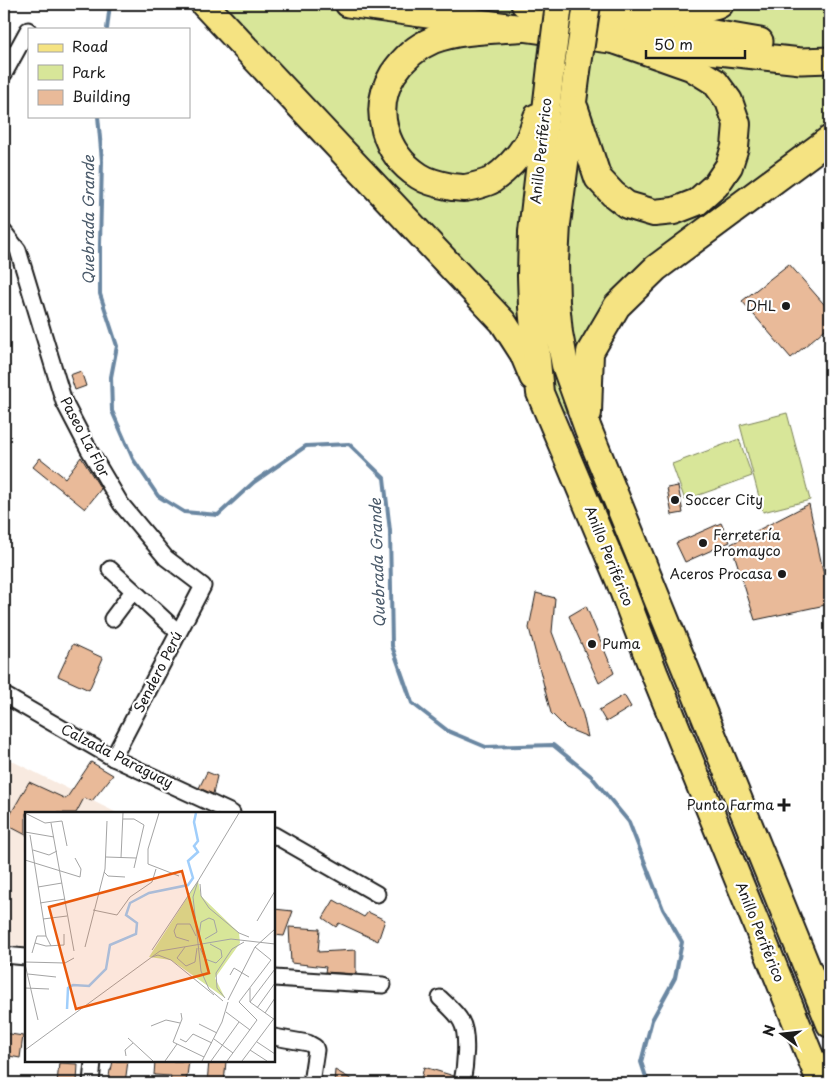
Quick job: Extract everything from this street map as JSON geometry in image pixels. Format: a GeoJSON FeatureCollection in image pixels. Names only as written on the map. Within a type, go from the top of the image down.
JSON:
{"type":"FeatureCollection","features":[{"type":"Feature","properties":{"kind":"highway"},"geometry":{"type":"LineString","coordinates":[[204,4],[503,322],[523,353],[540,393]]}},
{"type":"Feature","properties":{"kind":"highway","name":"Anillo Periférico"},"geometry":{"type":"LineString","coordinates":[[559,4],[532,232],[532,307],[540,393],[619,580],[658,684],[821,1083]]}},
{"type":"Feature","properties":{"kind":"highway","name":"Anillo Periférico"},"geometry":{"type":"LineString","coordinates":[[587,4],[557,224],[555,262],[556,302],[565,365],[588,429],[830,1024]]}},
{"type":"Feature","properties":{"kind":"highway"},"geometry":{"type":"LineString","coordinates":[[618,29],[720,4]]}},
{"type":"Feature","properties":{"kind":"highway"},"geometry":{"type":"LineString","coordinates":[[525,10],[432,40],[416,49],[401,62],[388,83],[383,102],[384,127],[390,145],[404,164],[421,178],[440,185],[464,188],[490,181],[512,164],[527,144],[550,78]]}},
{"type":"Feature","properties":{"kind":"highway"},"geometry":{"type":"LineString","coordinates":[[573,105],[598,178],[612,194],[627,204],[654,213],[674,211],[697,202],[716,185],[729,166],[735,147],[737,124],[729,101],[716,82],[618,29]]}},
{"type":"Feature","properties":{"kind":"highway"},"geometry":{"type":"LineString","coordinates":[[588,429],[590,352],[617,306],[656,268],[830,139]]}},
{"type":"Feature","properties":{"kind":"main road"},"geometry":{"type":"LineString","coordinates":[[348,4],[525,10],[618,29],[801,61],[830,60]]}},
{"type":"Feature","properties":{"kind":"main road"},"geometry":{"type":"LineString","coordinates":[[618,29],[803,44],[830,42]]}},
{"type":"Feature","properties":{"kind":"street"},"geometry":{"type":"LineString","coordinates":[[4,74],[28,30]]}},
{"type":"Feature","properties":{"kind":"street","name":"Paseo La Flor"},"geometry":{"type":"LineString","coordinates":[[4,232],[18,250],[64,402],[90,450],[122,504],[166,558],[203,586]]}},
{"type":"Feature","properties":{"kind":"street"},"geometry":{"type":"LineString","coordinates":[[110,569],[178,632]]}},
{"type":"Feature","properties":{"kind":"street","name":"Sendero Perú"},"geometry":{"type":"LineString","coordinates":[[113,758],[203,586]]}},
{"type":"Feature","properties":{"kind":"street"},"geometry":{"type":"LineString","coordinates":[[112,619],[133,590]]}},
{"type":"Feature","properties":{"kind":"street","name":"Calzada Paraguay"},"geometry":{"type":"LineString","coordinates":[[4,694],[113,758],[230,812]]}},
{"type":"Feature","properties":{"kind":"street"},"geometry":{"type":"LineString","coordinates":[[275,836],[377,894]]}},
{"type":"Feature","properties":{"kind":"street"},"geometry":{"type":"LineString","coordinates":[[4,955],[25,957]]}},
{"type":"Feature","properties":{"kind":"street"},"geometry":{"type":"LineString","coordinates":[[275,978],[383,985]]}},
{"type":"Feature","properties":{"kind":"street"},"geometry":{"type":"LineString","coordinates":[[440,998],[458,1017],[464,1030],[466,1038],[462,1083]]}},
{"type":"Feature","properties":{"kind":"street"},"geometry":{"type":"LineString","coordinates":[[275,1037],[308,1043],[316,1047],[312,1083]]}},
{"type":"Feature","properties":{"kind":"street"},"geometry":{"type":"LineString","coordinates":[[91,1083],[93,1062]]}},
{"type":"Feature","properties":{"kind":"shaded area"},"geometry":{"type":"Polygon","coordinates":[[[4,757],[115,812],[25,812],[25,947],[4,945],[4,757]]]}},
{"type":"Feature","properties":{"kind":"green space"},"geometry":{"type":"Polygon","coordinates":[[[204,4],[830,4],[830,139],[656,268],[590,352],[588,429],[540,393],[523,353],[204,4]]]}},
{"type":"Feature","properties":{"kind":"green space"},"geometry":{"type":"Polygon","coordinates":[[[787,413],[810,500],[763,512],[740,425],[787,413]]]}},
{"type":"Feature","properties":{"kind":"green space"},"geometry":{"type":"Polygon","coordinates":[[[739,439],[752,476],[685,500],[672,464],[739,439]]]}},
{"type":"Feature","properties":{"kind":"building","name":"DHL"},"geometry":{"type":"Polygon","coordinates":[[[789,264],[830,311],[830,325],[791,358],[742,301],[789,264]]]}},
{"type":"Feature","properties":{"kind":"building"},"geometry":{"type":"Polygon","coordinates":[[[81,371],[86,386],[75,390],[70,375],[81,371]]]}},
{"type":"Feature","properties":{"kind":"building"},"geometry":{"type":"Polygon","coordinates":[[[81,457],[101,489],[85,509],[33,467],[40,458],[65,478],[81,457]]]}},
{"type":"Feature","properties":{"kind":"building","name":"Soccer City"},"geometry":{"type":"Polygon","coordinates":[[[678,486],[683,513],[672,515],[667,488],[678,486]]]}},
{"type":"Feature","properties":{"kind":"building","name":"Aceros Procasa"},"geometry":{"type":"Polygon","coordinates":[[[809,504],[830,604],[755,620],[731,544],[809,504]]]}},
{"type":"Feature","properties":{"kind":"building","name":"Ferretería Promayco"},"geometry":{"type":"Polygon","coordinates":[[[721,523],[730,542],[685,562],[676,543],[721,523]]]}},
{"type":"Feature","properties":{"kind":"building"},"geometry":{"type":"Polygon","coordinates":[[[536,593],[555,598],[552,632],[583,715],[588,737],[566,728],[551,713],[529,628],[536,593]]]}},
{"type":"Feature","properties":{"kind":"building","name":"Puma"},"geometry":{"type":"Polygon","coordinates":[[[586,606],[614,673],[599,683],[569,616],[586,606]]]}},
{"type":"Feature","properties":{"kind":"building"},"geometry":{"type":"Polygon","coordinates":[[[73,644],[103,658],[89,690],[58,676],[73,644]]]}},
{"type":"Feature","properties":{"kind":"building"},"geometry":{"type":"Polygon","coordinates":[[[624,695],[631,707],[606,722],[599,710],[624,695]]]}},
{"type":"Feature","properties":{"kind":"building"},"geometry":{"type":"Polygon","coordinates":[[[91,762],[113,775],[92,801],[84,798],[77,812],[25,812],[25,834],[5,824],[29,782],[66,799],[91,762]]]}},
{"type":"Feature","properties":{"kind":"building"},"geometry":{"type":"Polygon","coordinates":[[[207,772],[217,776],[213,794],[199,788],[207,772]]]}},
{"type":"Feature","properties":{"kind":"building"},"geometry":{"type":"Polygon","coordinates":[[[334,900],[364,917],[368,912],[385,920],[378,941],[339,923],[336,927],[323,918],[334,900]]]}},
{"type":"Feature","properties":{"kind":"building"},"geometry":{"type":"Polygon","coordinates":[[[275,909],[293,911],[284,936],[275,935],[275,909]]]}},
{"type":"Feature","properties":{"kind":"building"},"geometry":{"type":"Polygon","coordinates":[[[289,927],[320,929],[318,952],[356,950],[356,974],[325,972],[326,967],[291,963],[289,927]]]}},
{"type":"Feature","properties":{"kind":"building"},"geometry":{"type":"Polygon","coordinates":[[[4,1033],[23,1036],[20,1058],[4,1055],[4,1033]]]}},
{"type":"Feature","properties":{"kind":"building"},"geometry":{"type":"Polygon","coordinates":[[[113,1062],[128,1062],[125,1083],[108,1083],[113,1062]]]}},
{"type":"Feature","properties":{"kind":"building"},"geometry":{"type":"Polygon","coordinates":[[[155,1062],[189,1062],[186,1083],[170,1083],[171,1076],[154,1075],[155,1062]]]}},
{"type":"Feature","properties":{"kind":"building"},"geometry":{"type":"Polygon","coordinates":[[[209,1062],[226,1062],[224,1083],[207,1083],[209,1062]]]}},
{"type":"Feature","properties":{"kind":"building"},"geometry":{"type":"Polygon","coordinates":[[[59,1063],[78,1064],[77,1083],[57,1083],[59,1063]]]}},
{"type":"Feature","properties":{"kind":"building"},"geometry":{"type":"Polygon","coordinates":[[[424,1067],[454,1076],[453,1083],[420,1083],[424,1067]]]}},
{"type":"Feature","properties":{"kind":"building"},"geometry":{"type":"Polygon","coordinates":[[[335,1070],[358,1083],[334,1083],[335,1070]]]}},
{"type":"Feature","properties":{"kind":"waterway","name":"Quebrada Grande"},"geometry":{"type":"LineString","coordinates":[[107,28],[110,4]]}},
{"type":"Feature","properties":{"kind":"waterway","name":"Quebrada Grande"},"geometry":{"type":"LineString","coordinates":[[98,118],[102,161],[100,294],[117,346],[111,377],[112,411],[133,459],[158,496],[184,512],[218,515],[254,482],[306,446],[349,444],[384,478],[390,531],[392,646],[412,703],[448,731],[486,747],[553,745],[591,776],[629,822],[663,909],[682,942],[675,978],[652,1020],[641,1062],[648,1083]]}},
{"type":"Feature","properties":{"kind":"place","name":"DHL"},"geometry":{"type":"Point","coordinates":[786,306]}},
{"type":"Feature","properties":{"kind":"place","name":"Soccer City"},"geometry":{"type":"Point","coordinates":[675,500]}},
{"type":"Feature","properties":{"kind":"place","name":"Ferretería Promayco"},"geometry":{"type":"Point","coordinates":[703,543]}},
{"type":"Feature","properties":{"kind":"place","name":"Aceros Procasa"},"geometry":{"type":"Point","coordinates":[782,574]}},
{"type":"Feature","properties":{"kind":"place","name":"Puma"},"geometry":{"type":"Point","coordinates":[592,644]}},
{"type":"Feature","properties":{"kind":"place","name":"Punto Farma"},"geometry":{"type":"Point","coordinates":[784,805]}}]}
